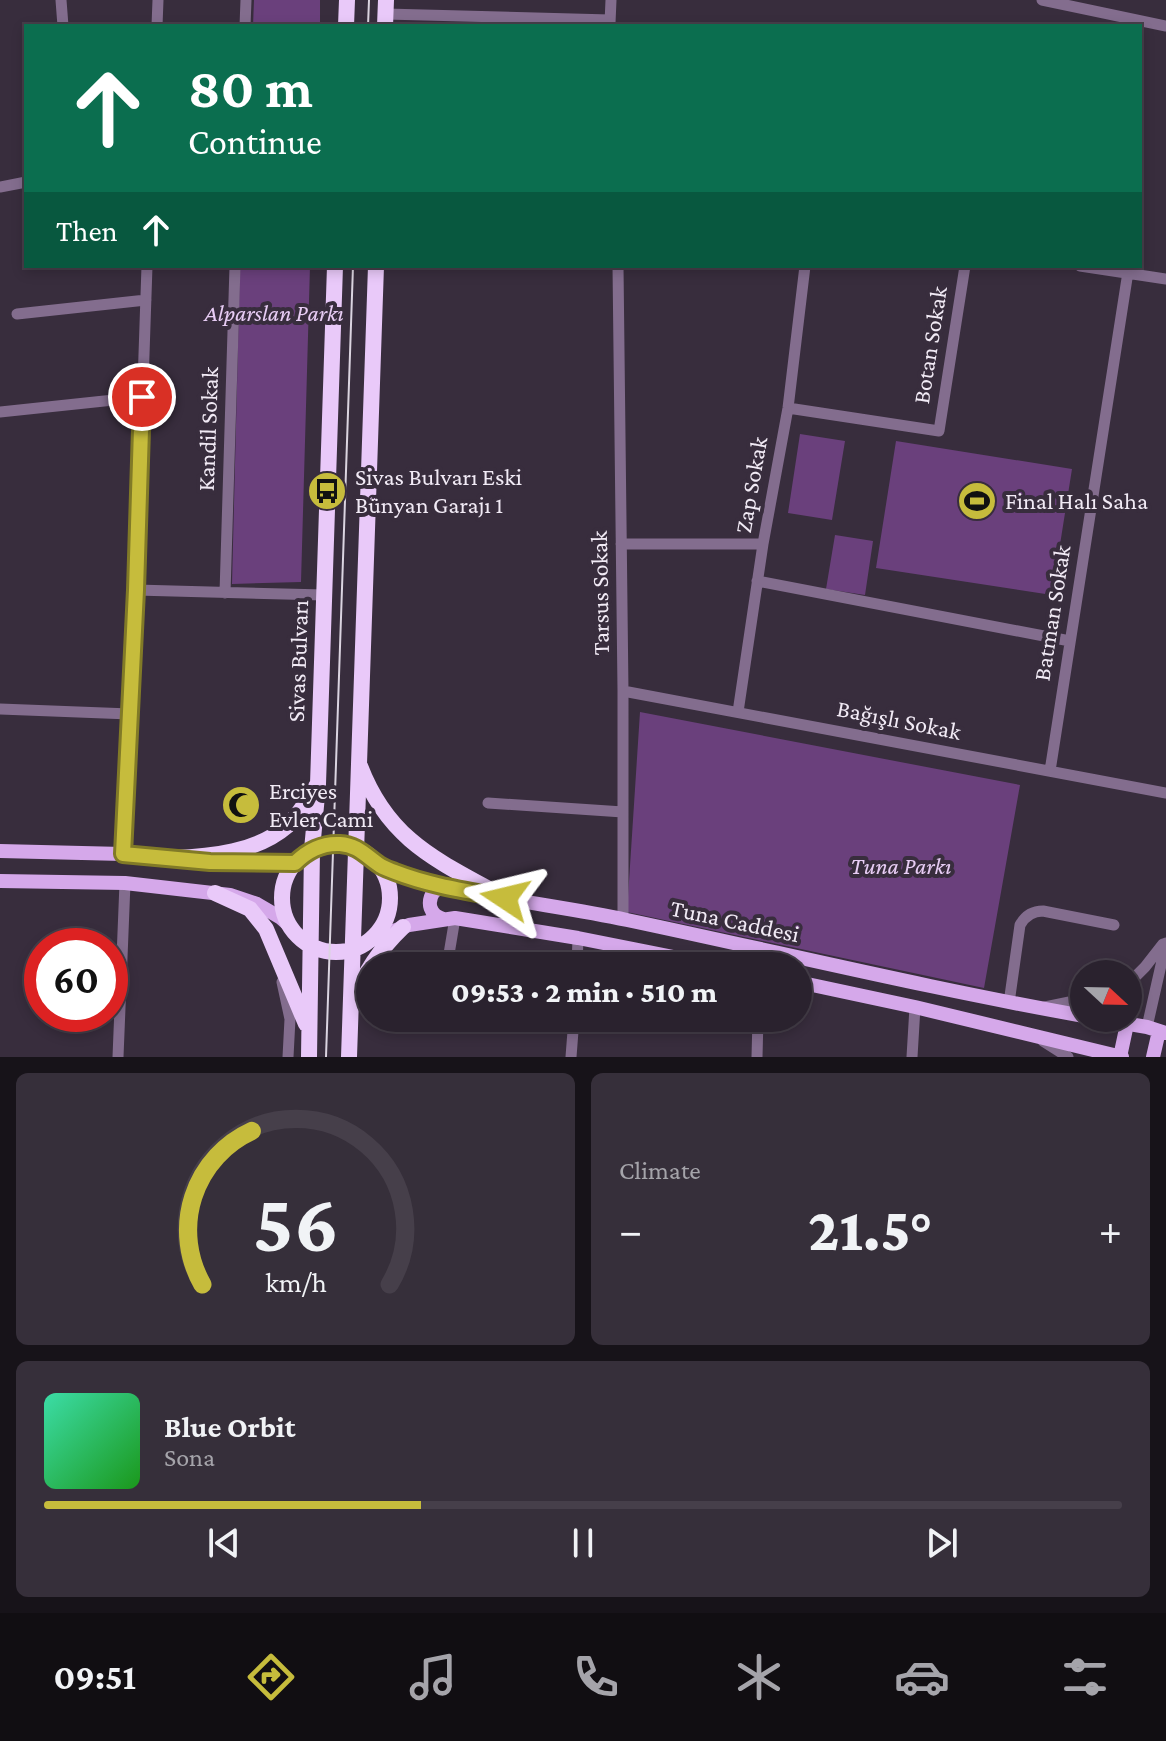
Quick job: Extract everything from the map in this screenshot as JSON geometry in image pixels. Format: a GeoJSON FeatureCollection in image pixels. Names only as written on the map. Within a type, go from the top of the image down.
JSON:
{"type":"FeatureCollection","features":[{"type":"Feature","properties":{"kind":"highway"},"geometry":{"type":"LineString","coordinates":[[346,24],[347,0]]}},
{"type":"Feature","properties":{"kind":"highway","name":"Sivas Bulvarı"},"geometry":{"type":"LineString","coordinates":[[309,1057],[312,850],[318,784],[335,268]]}},
{"type":"Feature","properties":{"kind":"highway"},"geometry":{"type":"LineString","coordinates":[[349,1057],[376,268]]}},
{"type":"Feature","properties":{"kind":"highway"},"geometry":{"type":"LineString","coordinates":[[358,760],[381,808],[414,844],[426,854],[505,898]]}},
{"type":"Feature","properties":{"kind":"highway"},"geometry":{"type":"LineString","coordinates":[[173,858],[222,853],[266,840],[295,818],[318,784]]}},
{"type":"Feature","properties":{"kind":"highway"},"geometry":{"type":"LineString","coordinates":[[332,844],[357,848],[379,865],[387,881],[389,909],[382,926],[370,940],[353,949],[328,951],[311,946],[296,935],[284,911],[283,893],[287,875],[295,863],[312,850],[332,844]]}},
{"type":"Feature","properties":{"kind":"highway"},"geometry":{"type":"LineString","coordinates":[[215,893],[250,909],[266,929],[309,1031]]}},
{"type":"Feature","properties":{"kind":"highway"},"geometry":{"type":"LineString","coordinates":[[351,1016],[359,988],[372,963],[403,927]]}},
{"type":"Feature","properties":{"kind":"main road"},"geometry":{"type":"LineString","coordinates":[[0,851],[123,854],[210,862],[295,863]]}},
{"type":"Feature","properties":{"kind":"main road","name":"Tuna Caddesi"},"geometry":{"type":"LineString","coordinates":[[379,865],[443,887],[623,919],[1070,1014]]}},
{"type":"Feature","properties":{"kind":"main road"},"geometry":{"type":"LineString","coordinates":[[0,881],[125,883],[215,893],[257,904],[291,927]]}},
{"type":"Feature","properties":{"kind":"main road"},"geometry":{"type":"LineString","coordinates":[[443,887],[434,891],[429,905],[432,913],[449,919]]}},
{"type":"Feature","properties":{"kind":"main road"},"geometry":{"type":"LineString","coordinates":[[370,940],[403,927],[449,919]]}},
{"type":"Feature","properties":{"kind":"main road","name":"Tuna Caddesi"},"geometry":{"type":"LineString","coordinates":[[449,919],[648,952]]}},
{"type":"Feature","properties":{"kind":"main road","name":"Tuna Caddesi"},"geometry":{"type":"LineString","coordinates":[[812,985],[1121,1057]]}},
{"type":"Feature","properties":{"kind":"main road"},"geometry":{"type":"LineString","coordinates":[[1153,1057],[1157,1030]]}},
{"type":"Feature","properties":{"kind":"main road"},"geometry":{"type":"LineString","coordinates":[[1121,1057],[1126,1032]]}},
{"type":"Feature","properties":{"kind":"street"},"geometry":{"type":"LineString","coordinates":[[61,0],[63,24]]}},
{"type":"Feature","properties":{"kind":"street"},"geometry":{"type":"LineString","coordinates":[[157,24],[158,0]]}},
{"type":"Feature","properties":{"kind":"street"},"geometry":{"type":"LineString","coordinates":[[245,24],[246,0]]}},
{"type":"Feature","properties":{"kind":"street"},"geometry":{"type":"LineString","coordinates":[[386,13],[610,23],[611,0]]}},
{"type":"Feature","properties":{"kind":"street"},"geometry":{"type":"LineString","coordinates":[[1042,0],[1166,26]]}},
{"type":"Feature","properties":{"kind":"street"},"geometry":{"type":"LineString","coordinates":[[0,187],[24,182]]}},
{"type":"Feature","properties":{"kind":"street"},"geometry":{"type":"LineString","coordinates":[[123,854],[147,268]]}},
{"type":"Feature","properties":{"kind":"street","name":"Kandil Sokak"},"geometry":{"type":"LineString","coordinates":[[225,593],[235,268]]}},
{"type":"Feature","properties":{"kind":"street","name":"Tarsus Sokak"},"geometry":{"type":"LineString","coordinates":[[618,268],[623,919]]}},
{"type":"Feature","properties":{"kind":"street","name":"Zap Sokak"},"geometry":{"type":"LineString","coordinates":[[738,712],[763,544],[788,408],[805,268]]}},
{"type":"Feature","properties":{"kind":"street","name":"Botan Sokak"},"geometry":{"type":"LineString","coordinates":[[788,408],[939,431],[965,268]]}},
{"type":"Feature","properties":{"kind":"street"},"geometry":{"type":"LineString","coordinates":[[1096,268],[1166,279]]}},
{"type":"Feature","properties":{"kind":"street","name":"Batman Sokak"},"geometry":{"type":"LineString","coordinates":[[1050,771],[1128,272]]}},
{"type":"Feature","properties":{"kind":"street"},"geometry":{"type":"LineString","coordinates":[[17,314],[146,300]]}},
{"type":"Feature","properties":{"kind":"street"},"geometry":{"type":"LineString","coordinates":[[0,412],[142,397]]}},
{"type":"Feature","properties":{"kind":"street"},"geometry":{"type":"LineString","coordinates":[[621,544],[763,544]]}},
{"type":"Feature","properties":{"kind":"street"},"geometry":{"type":"LineString","coordinates":[[757,581],[1070,641]]}},
{"type":"Feature","properties":{"kind":"street"},"geometry":{"type":"LineString","coordinates":[[136,590],[324,595]]}},
{"type":"Feature","properties":{"kind":"street","name":"Bağışlı Sokak"},"geometry":{"type":"LineString","coordinates":[[623,691],[1166,793]]}},
{"type":"Feature","properties":{"kind":"street"},"geometry":{"type":"LineString","coordinates":[[0,709],[130,714]]}},
{"type":"Feature","properties":{"kind":"street"},"geometry":{"type":"LineString","coordinates":[[488,803],[623,812]]}},
{"type":"Feature","properties":{"kind":"street"},"geometry":{"type":"LineString","coordinates":[[118,1057],[125,883]]}},
{"type":"Feature","properties":{"kind":"street"},"geometry":{"type":"LineString","coordinates":[[1009,1003],[1020,925],[1033,912],[1043,911],[1114,925]]}},
{"type":"Feature","properties":{"kind":"street"},"geometry":{"type":"LineString","coordinates":[[448,952],[449,919]]}},
{"type":"Feature","properties":{"kind":"street"},"geometry":{"type":"LineString","coordinates":[[578,938],[578,952]]}},
{"type":"Feature","properties":{"kind":"street"},"geometry":{"type":"LineString","coordinates":[[1142,970],[1166,942]]}},
{"type":"Feature","properties":{"kind":"street"},"geometry":{"type":"LineString","coordinates":[[1157,1030],[1166,942]]}},
{"type":"Feature","properties":{"kind":"street"},"geometry":{"type":"LineString","coordinates":[[276,950],[290,1019],[288,1057]]}},
{"type":"Feature","properties":{"kind":"street"},"geometry":{"type":"LineString","coordinates":[[1039,1008],[1070,1002]]}},
{"type":"Feature","properties":{"kind":"street"},"geometry":{"type":"LineString","coordinates":[[912,1057],[915,1007]]}},
{"type":"Feature","properties":{"kind":"street"},"geometry":{"type":"LineString","coordinates":[[571,1057],[573,1032]]}},
{"type":"Feature","properties":{"kind":"street"},"geometry":{"type":"LineString","coordinates":[[756,1032],[757,1057]]}},
{"type":"Feature","properties":{"kind":"street"},"geometry":{"type":"LineString","coordinates":[[1036,1036],[1068,1057]]}},
{"type":"Feature","properties":{"kind":"green space"},"geometry":{"type":"Polygon","coordinates":[[[254,0],[320,0],[320,24],[253,24],[254,0]]]}},
{"type":"Feature","properties":{"kind":"green space","name":"Alparslan Parkı"},"geometry":{"type":"Polygon","coordinates":[[[240,268],[310,268],[301,582],[232,584],[240,268]]]}},
{"type":"Feature","properties":{"kind":"green space"},"geometry":{"type":"Polygon","coordinates":[[[800,434],[845,441],[832,520],[788,513],[800,434]]]}},
{"type":"Feature","properties":{"kind":"green space","name":"Final Halı Saha"},"geometry":{"type":"Polygon","coordinates":[[[896,441],[1072,469],[1052,595],[876,568],[896,441]]]}},
{"type":"Feature","properties":{"kind":"green space"},"geometry":{"type":"Polygon","coordinates":[[[835,535],[873,541],[865,595],[826,589],[835,535]]]}},
{"type":"Feature","properties":{"kind":"green space","name":"Tuna Parkı"},"geometry":{"type":"Polygon","coordinates":[[[640,712],[1020,785],[984,988],[627,912],[640,712]]]}},
{"type":"Feature","properties":{"kind":"tram line"},"geometry":{"type":"LineString","coordinates":[[368,24],[369,0]]}},
{"type":"Feature","properties":{"kind":"tram line"},"geometry":{"type":"LineString","coordinates":[[326,1057],[353,268]]}},
{"type":"Feature","properties":{"kind":"place","name":"Sivas Bulvarı Eski Bünyan Garajı 1"},"geometry":{"type":"Point","coordinates":[327,491]}},
{"type":"Feature","properties":{"kind":"place","name":"Final Halı Saha"},"geometry":{"type":"Point","coordinates":[977,501]}},
{"type":"Feature","properties":{"kind":"place","name":"Erciyes Evler Cami"},"geometry":{"type":"Point","coordinates":[241,805]}},
{"type":"Feature","properties":{"kind":"route"},"geometry":{"type":"LineString","coordinates":[[142,397],[123,854],[210,862],[295,863],[304,854],[319,847],[342,844],[365,852],[379,865],[417,880],[505,898]]}}]}
